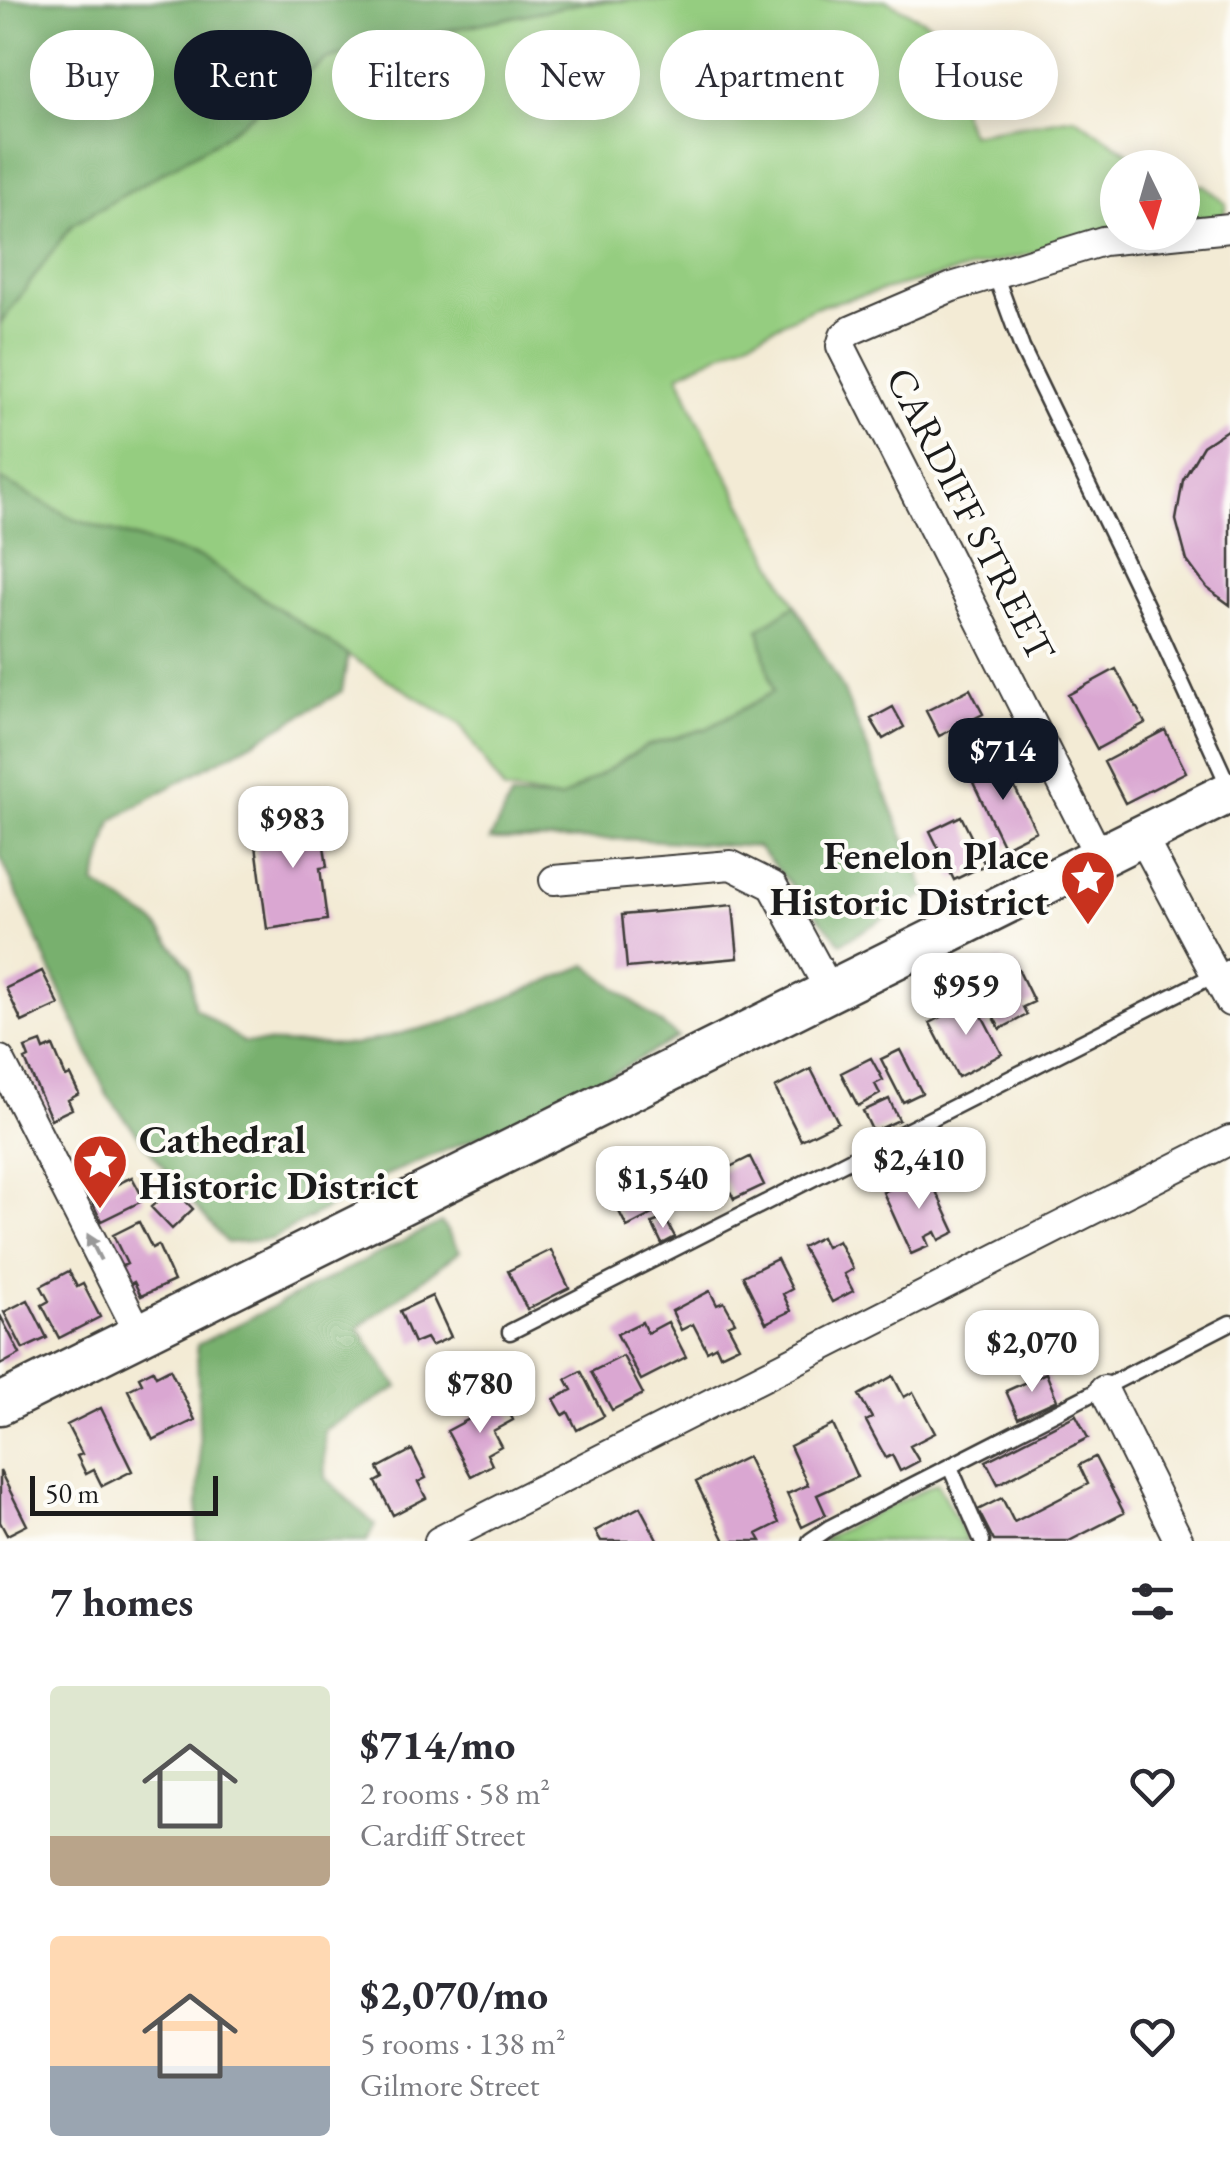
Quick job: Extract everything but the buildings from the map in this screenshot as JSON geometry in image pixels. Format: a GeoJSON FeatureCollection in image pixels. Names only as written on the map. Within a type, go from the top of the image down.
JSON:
{"type":"FeatureCollection","features":[{"type":"Feature","properties":{"kind":"street"},"geometry":{"type":"LineString","coordinates":[[995,274],[1103,241],[1230,228]]}},
{"type":"Feature","properties":{"kind":"street","name":"CARDIFF STREET"},"geometry":{"type":"LineString","coordinates":[[995,274],[952,287],[868,323],[844,336],[842,346],[1100,858]]}},
{"type":"Feature","properties":{"kind":"street"},"geometry":{"type":"LineString","coordinates":[[0,1404],[1230,791]]}},
{"type":"Feature","properties":{"kind":"street"},"geometry":{"type":"LineString","coordinates":[[1142,836],[1223,970],[1230,1002]]}},
{"type":"Feature","properties":{"kind":"street"},"geometry":{"type":"LineString","coordinates":[[554,880],[730,864],[772,886],[829,989]]}},
{"type":"Feature","properties":{"kind":"street"},"geometry":{"type":"LineString","coordinates":[[0,1060],[139,1333]]}},
{"type":"Feature","properties":{"kind":"street"},"geometry":{"type":"LineString","coordinates":[[439,1541],[1230,1140]]}},
{"type":"Feature","properties":{"kind":"street"},"geometry":{"type":"LineString","coordinates":[[1104,1390],[1168,1537]]}},
{"type":"Feature","properties":{"kind":"lane"},"geometry":{"type":"LineString","coordinates":[[995,274],[1022,348],[1148,606],[1230,791]]}},
{"type":"Feature","properties":{"kind":"lane"},"geometry":{"type":"LineString","coordinates":[[510,1332],[1223,970]]}},
{"type":"Feature","properties":{"kind":"lane"},"geometry":{"type":"LineString","coordinates":[[810,1541],[1230,1323]]}},
{"type":"Feature","properties":{"kind":"lane"},"geometry":{"type":"LineString","coordinates":[[950,1467],[982,1541]]}},
{"type":"Feature","properties":{"kind":"green space"},"geometry":{"type":"Polygon","coordinates":[[[0,0],[628,0],[582,3],[449,30],[332,30],[332,58],[312,70],[312,30],[174,30],[174,120],[245,120],[217,141],[72,225],[0,324],[0,0]]]}},
{"type":"Feature","properties":{"kind":"green space"},"geometry":{"type":"Polygon","coordinates":[[[885,0],[930,24],[932,30],[899,30],[899,120],[965,120],[970,134],[1074,117],[1125,150],[1100,150],[1100,236],[815,307],[679,374],[697,418],[795,605],[759,629],[773,692],[708,728],[646,746],[560,799],[504,791],[460,724],[204,559],[76,520],[0,479],[0,324],[72,225],[217,141],[245,120],[312,120],[312,70],[325,60],[332,58],[332,120],[485,120],[485,30],[449,30],[582,3],[885,0]]]}},
{"type":"Feature","properties":{"kind":"green space"},"geometry":{"type":"Polygon","coordinates":[[[1200,185],[1226,204],[1222,222],[1200,225],[1200,185]]]}},
{"type":"Feature","properties":{"kind":"green space"},"geometry":{"type":"Polygon","coordinates":[[[0,479],[76,520],[204,559],[348,655],[342,691],[112,821],[95,884],[154,922],[190,968],[194,1007],[243,1042],[354,1045],[448,1022],[587,965],[678,1037],[566,1100],[386,1175],[272,1239],[227,1243],[107,1095],[0,856],[0,479]]]}},
{"type":"Feature","properties":{"kind":"green space"},"geometry":{"type":"Polygon","coordinates":[[[795,605],[843,689],[927,894],[841,943],[758,847],[627,839],[490,840],[511,797],[560,799],[646,746],[708,728],[773,692],[759,629],[795,605]]]}},
{"type":"Feature","properties":{"kind":"green space"},"geometry":{"type":"Polygon","coordinates":[[[441,1222],[460,1251],[358,1328],[398,1387],[324,1430],[325,1478],[375,1525],[367,1541],[196,1541],[200,1464],[197,1345],[441,1222]]]}},
{"type":"Feature","properties":{"kind":"green space"},"geometry":{"type":"Polygon","coordinates":[[[937,1483],[967,1541],[819,1541],[937,1483]]]}},
{"type":"Feature","properties":{"kind":"place","name":"Fenelon Place Historic District"},"geometry":{"type":"Point","coordinates":[1088,927]}},
{"type":"Feature","properties":{"kind":"place","name":"Cathedral Historic District"},"geometry":{"type":"Point","coordinates":[100,1211]}}]}
